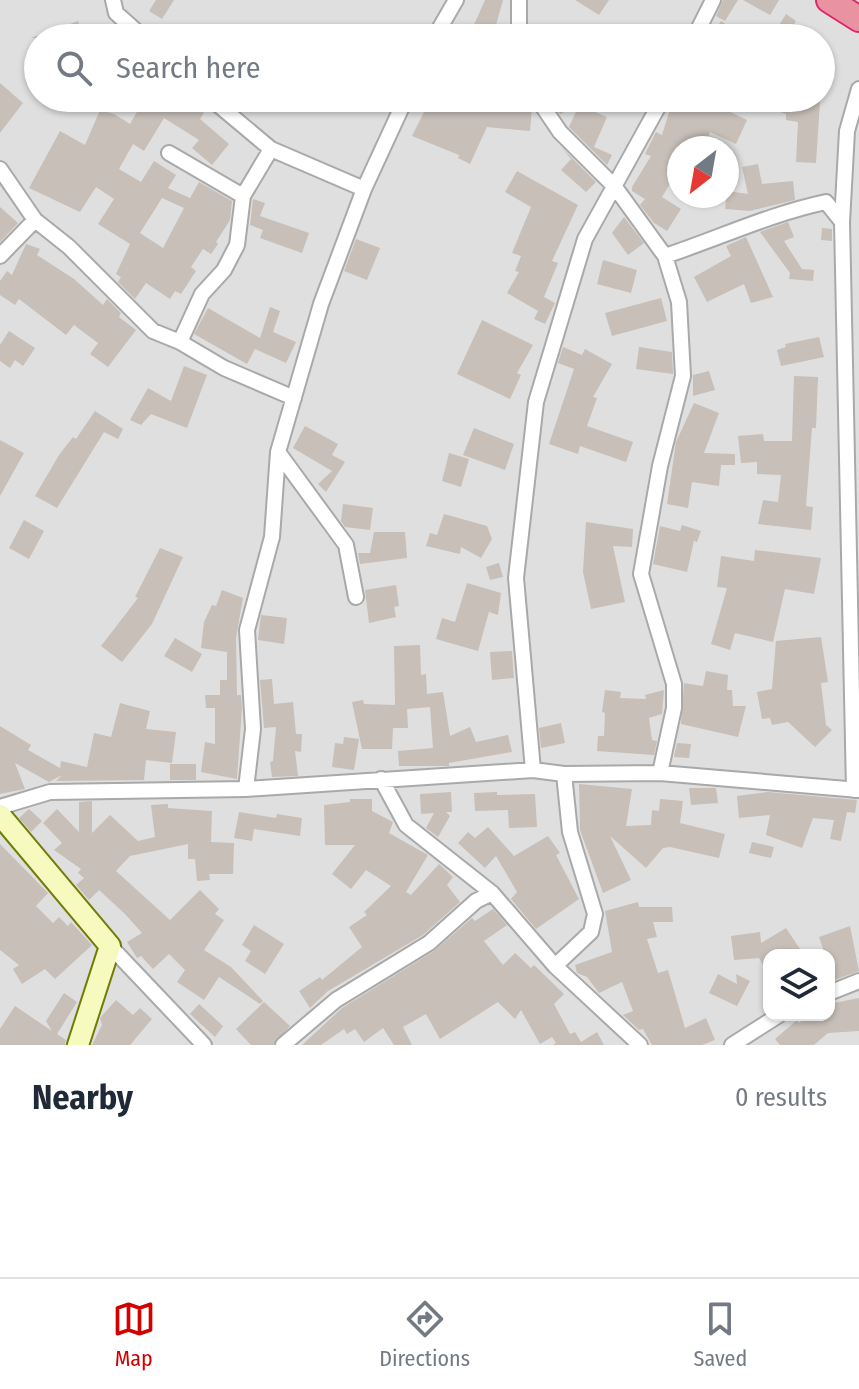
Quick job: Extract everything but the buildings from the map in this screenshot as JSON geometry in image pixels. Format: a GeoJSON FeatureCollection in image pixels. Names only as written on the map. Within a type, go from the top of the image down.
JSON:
{"type":"FeatureCollection","features":[{"type":"Feature","properties":{"kind":"highway"},"geometry":{"type":"LineString","coordinates":[[829,0],[859,19]]}},
{"type":"Feature","properties":{"kind":"street"},"geometry":{"type":"LineString","coordinates":[[113,0],[116,13],[128,24]]}},
{"type":"Feature","properties":{"kind":"street"},"geometry":{"type":"LineString","coordinates":[[442,24],[456,0]]}},
{"type":"Feature","properties":{"kind":"street"},"geometry":{"type":"LineString","coordinates":[[519,0],[519,24]]}},
{"type":"Feature","properties":{"kind":"street"},"geometry":{"type":"LineString","coordinates":[[701,24],[713,0]]}},
{"type":"Feature","properties":{"kind":"street"},"geometry":{"type":"LineString","coordinates":[[0,807],[50,792],[246,789],[533,770],[564,774],[660,773],[857,790],[853,471],[842,222],[847,131],[859,89]]}},
{"type":"Feature","properties":{"kind":"street"},"geometry":{"type":"LineString","coordinates":[[227,112],[271,149],[341,182],[364,189]]}},
{"type":"Feature","properties":{"kind":"street"},"geometry":{"type":"LineString","coordinates":[[246,789],[253,729],[247,630],[272,537],[278,452],[321,304],[364,189],[400,112]]}},
{"type":"Feature","properties":{"kind":"street"},"geometry":{"type":"LineString","coordinates":[[546,112],[560,132],[615,187],[665,256],[679,302],[683,376],[660,466],[641,574],[674,684],[674,708],[660,773]]}},
{"type":"Feature","properties":{"kind":"street"},"geometry":{"type":"LineString","coordinates":[[533,770],[516,578],[536,402],[585,239],[655,112]]}},
{"type":"Feature","properties":{"kind":"street"},"geometry":{"type":"LineString","coordinates":[[180,342],[202,294],[224,270],[237,245],[243,196],[271,149]]}},
{"type":"Feature","properties":{"kind":"street"},"geometry":{"type":"LineString","coordinates":[[169,153],[243,196]]}},
{"type":"Feature","properties":{"kind":"street"},"geometry":{"type":"LineString","coordinates":[[0,169],[35,220],[69,247],[153,331],[180,342],[224,368],[294,398]]}},
{"type":"Feature","properties":{"kind":"street"},"geometry":{"type":"LineString","coordinates":[[665,256],[736,232],[778,212],[826,202],[842,222]]}},
{"type":"Feature","properties":{"kind":"street"},"geometry":{"type":"LineString","coordinates":[[0,256],[35,220]]}},
{"type":"Feature","properties":{"kind":"street"},"geometry":{"type":"LineString","coordinates":[[278,452],[346,545],[356,597]]}},
{"type":"Feature","properties":{"kind":"street"},"geometry":{"type":"LineString","coordinates":[[555,966],[591,932],[595,914],[570,832],[564,774]]}},
{"type":"Feature","properties":{"kind":"street"},"geometry":{"type":"LineString","coordinates":[[381,779],[406,825],[492,893],[555,966],[640,1045]]}},
{"type":"Feature","properties":{"kind":"street"},"geometry":{"type":"LineString","coordinates":[[0,815],[110,946],[204,1045]]}},
{"type":"Feature","properties":{"kind":"street"},"geometry":{"type":"LineString","coordinates":[[283,1045],[336,1000],[429,943],[476,901],[492,893]]}},
{"type":"Feature","properties":{"kind":"street"},"geometry":{"type":"LineString","coordinates":[[78,1045],[110,946]]}},
{"type":"Feature","properties":{"kind":"street"},"geometry":{"type":"LineString","coordinates":[[835,991],[859,981]]}},
{"type":"Feature","properties":{"kind":"street"},"geometry":{"type":"LineString","coordinates":[[732,1045],[770,1021]]}},
{"type":"Feature","properties":{"kind":"shaded area"},"geometry":{"type":"Polygon","coordinates":[[[0,0],[859,0],[859,1045],[0,1045],[0,0]]]}}]}
